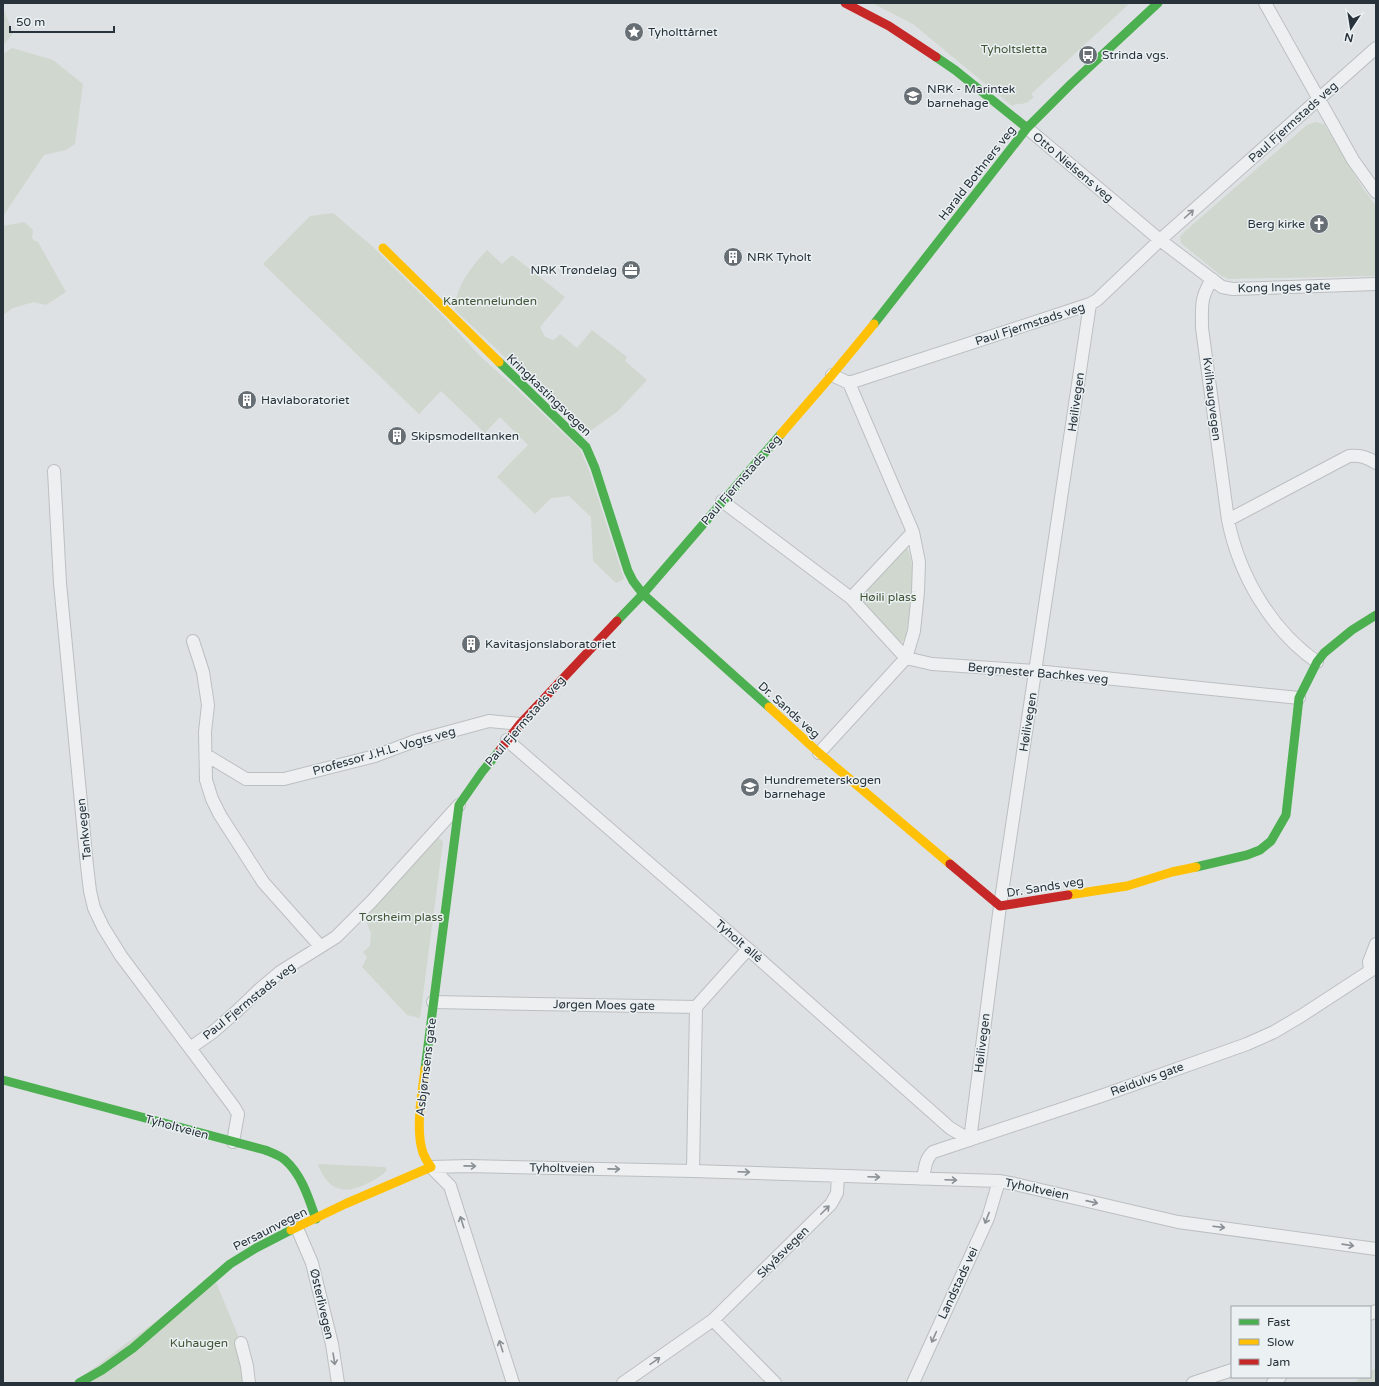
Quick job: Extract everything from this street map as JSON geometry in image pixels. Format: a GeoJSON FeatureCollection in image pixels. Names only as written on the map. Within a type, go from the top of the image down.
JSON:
{"type":"FeatureCollection","features":[{"type":"Feature","properties":{"kind":"street","name":"Otto Nielsens veg"},"geometry":{"type":"LineString","coordinates":[[845,3],[889,26],[956,70],[1160,240]]}},
{"type":"Feature","properties":{"kind":"street","name":"Harald Bothners veg"},"geometry":{"type":"LineString","coordinates":[[832,375],[905,285],[1027,128],[1158,3]]}},
{"type":"Feature","properties":{"kind":"street"},"geometry":{"type":"LineString","coordinates":[[1265,3],[1353,160],[1376,192]]}},
{"type":"Feature","properties":{"kind":"street","name":"Paul Fjermstads veg"},"geometry":{"type":"LineString","coordinates":[[850,383],[1090,304],[1097,300],[1160,240],[1376,48]]}},
{"type":"Feature","properties":{"kind":"street","name":"Kong Inges gate"},"geometry":{"type":"LineString","coordinates":[[1160,240],[1212,280],[1222,286],[1233,289],[1376,284]]}},
{"type":"Feature","properties":{"kind":"street","name":"Kringkastingsvegen"},"geometry":{"type":"LineString","coordinates":[[383,248],[586,447],[595,468],[628,571],[633,581],[643,594]]}},
{"type":"Feature","properties":{"kind":"street","name":"Kvilhaugvegen"},"geometry":{"type":"LineString","coordinates":[[1212,280],[1204,293],[1202,306],[1202,328],[1228,520],[1232,539],[1247,574],[1264,606],[1290,640],[1303,653],[1317,662]]}},
{"type":"Feature","properties":{"kind":"street","name":"Høilivegen"},"geometry":{"type":"LineString","coordinates":[[970,1140],[1000,906],[1090,304]]}},
{"type":"Feature","properties":{"kind":"street"},"geometry":{"type":"LineString","coordinates":[[819,753],[906,658],[914,631],[918,592],[919,562],[913,532],[850,383],[832,375]]}},
{"type":"Feature","properties":{"kind":"street","name":"Paul Fjermstads veg"},"geometry":{"type":"LineString","coordinates":[[190,1048],[213,1032],[237,1012],[261,988],[280,972],[336,937],[362,911],[459,805],[482,772],[520,724],[643,594],[832,375]]}},
{"type":"Feature","properties":{"kind":"street"},"geometry":{"type":"LineString","coordinates":[[1228,520],[1349,456],[1359,455],[1376,463]]}},
{"type":"Feature","properties":{"kind":"street","name":"Tankvegen"},"geometry":{"type":"LineString","coordinates":[[54,471],[60,583],[71,711],[87,866],[94,908],[103,927],[121,956],[234,1107],[238,1114],[233,1142]]}},
{"type":"Feature","properties":{"kind":"street"},"geometry":{"type":"LineString","coordinates":[[722,501],[851,598],[906,658]]}},
{"type":"Feature","properties":{"kind":"street"},"geometry":{"type":"LineString","coordinates":[[851,598],[913,532]]}},
{"type":"Feature","properties":{"kind":"street","name":"Dr. Sands veg"},"geometry":{"type":"LineString","coordinates":[[643,594],[819,753],[1000,906],[1127,886],[1172,872],[1247,855],[1260,850],[1271,841],[1286,815],[1299,698],[1317,662],[1324,653],[1352,630],[1376,615]]}},
{"type":"Feature","properties":{"kind":"street"},"geometry":{"type":"LineString","coordinates":[[193,641],[204,672],[208,705],[205,732],[206,780],[212,799],[220,815],[263,882],[320,946]]}},
{"type":"Feature","properties":{"kind":"street","name":"Bergmester Bachkes veg"},"geometry":{"type":"LineString","coordinates":[[906,658],[932,664],[1036,671],[1299,698]]}},
{"type":"Feature","properties":{"kind":"street","name":"Professor J.H.L. Vogts veg"},"geometry":{"type":"LineString","coordinates":[[206,755],[246,780],[284,779],[375,756],[415,742],[489,721],[520,724]]}},
{"type":"Feature","properties":{"kind":"street","name":"Tyholt allé"},"geometry":{"type":"LineString","coordinates":[[507,740],[748,949],[950,1128],[970,1140]]}},
{"type":"Feature","properties":{"kind":"street","name":"Asbjørnsens gate"},"geometry":{"type":"LineString","coordinates":[[459,805],[421,1095],[419,1121],[420,1138],[423,1154],[431,1167],[450,1186],[513,1383]]}},
{"type":"Feature","properties":{"kind":"street"},"geometry":{"type":"LineString","coordinates":[[1373,969],[1369,962],[1376,944]]}},
{"type":"Feature","properties":{"kind":"street"},"geometry":{"type":"LineString","coordinates":[[693,1171],[696,1007],[748,949]]}},
{"type":"Feature","properties":{"kind":"street","name":"Reidulvs gate"},"geometry":{"type":"LineString","coordinates":[[923,1179],[926,1161],[929,1155],[933,1152],[1104,1095],[1246,1044],[1274,1032],[1373,969]]}},
{"type":"Feature","properties":{"kind":"street","name":"Jørgen Moes gate"},"geometry":{"type":"LineString","coordinates":[[433,1002],[696,1007]]}},
{"type":"Feature","properties":{"kind":"street","name":"Tyholtveien"},"geometry":{"type":"LineString","coordinates":[[3,1080],[265,1150],[284,1159],[293,1168],[304,1188],[316,1219]]}},
{"type":"Feature","properties":{"kind":"street","name":"Tyholtveien"},"geometry":{"type":"LineString","coordinates":[[431,1167],[468,1166],[693,1171],[999,1181],[1178,1222],[1376,1249]]}},
{"type":"Feature","properties":{"kind":"street","name":"Persaunvegen"},"geometry":{"type":"LineString","coordinates":[[79,1383],[102,1370],[133,1348],[230,1264],[256,1248],[345,1204],[431,1167]]}},
{"type":"Feature","properties":{"kind":"street","name":"Skyåsvegen"},"geometry":{"type":"LineString","coordinates":[[623,1383],[713,1320],[832,1204],[837,1193],[838,1176]]}},
{"type":"Feature","properties":{"kind":"street","name":"Landstads vei"},"geometry":{"type":"LineString","coordinates":[[913,1383],[988,1218],[999,1181]]}},
{"type":"Feature","properties":{"kind":"street","name":"Østerlivegen"},"geometry":{"type":"LineString","coordinates":[[297,1228],[312,1263],[332,1344],[338,1383]]}},
{"type":"Feature","properties":{"kind":"street"},"geometry":{"type":"LineString","coordinates":[[713,1320],[775,1383]]}},
{"type":"Feature","properties":{"kind":"street"},"geometry":{"type":"LineString","coordinates":[[241,1343],[247,1366],[248,1383]]}},
{"type":"Feature","properties":{"kind":"street"},"geometry":{"type":"LineString","coordinates":[[1193,1383],[1231,1370]]}},
{"type":"Feature","properties":{"kind":"green space","name":"Tyholtsletta"},"geometry":{"type":"Polygon","coordinates":[[[872,3],[1130,3],[1031,94],[1034,97],[1025,103],[1012,106],[913,24],[872,3]]]}},
{"type":"Feature","properties":{"kind":"green space"},"geometry":{"type":"Polygon","coordinates":[[[3,8],[13,33],[3,46],[3,8]]]}},
{"type":"Feature","properties":{"kind":"green space"},"geometry":{"type":"Polygon","coordinates":[[[12,48],[53,60],[83,84],[75,144],[66,150],[44,155],[3,216],[3,54],[12,48]]]}},
{"type":"Feature","properties":{"kind":"green space"},"geometry":{"type":"Polygon","coordinates":[[[1315,122],[1324,124],[1362,187],[1376,206],[1376,276],[1228,279],[1220,275],[1181,243],[1180,237],[1184,232],[1307,125],[1315,122]]]}},
{"type":"Feature","properties":{"kind":"green space"},"geometry":{"type":"Polygon","coordinates":[[[333,213],[372,246],[443,316],[480,356],[580,449],[589,470],[624,579],[616,583],[593,561],[591,517],[569,496],[551,498],[535,514],[497,477],[513,460],[441,391],[419,414],[263,264],[310,216],[333,213]],[[500,417],[485,433],[513,460],[528,445],[500,417]]]}},
{"type":"Feature","properties":{"kind":"green space"},"geometry":{"type":"Polygon","coordinates":[[[24,222],[33,230],[32,238],[38,242],[66,292],[46,305],[34,302],[13,308],[3,315],[3,226],[24,222]]]}},
{"type":"Feature","properties":{"kind":"green space","name":"Kantennelunden"},"geometry":{"type":"Polygon","coordinates":[[[487,250],[502,264],[512,255],[565,297],[540,327],[545,337],[554,340],[560,334],[577,348],[592,330],[627,357],[625,361],[647,380],[618,411],[586,434],[455,310],[458,293],[465,277],[487,250]]]}},
{"type":"Feature","properties":{"kind":"green space","name":"Høili plass"},"geometry":{"type":"Polygon","coordinates":[[[905,546],[912,562],[912,586],[907,630],[905,639],[901,643],[860,599],[859,594],[905,546]]]}},
{"type":"Feature","properties":{"kind":"green space","name":"Torsheim plass"},"geometry":{"type":"Polygon","coordinates":[[[434,832],[443,842],[420,1018],[407,1015],[362,967],[367,957],[363,952],[370,946],[371,933],[362,911],[434,832]]]}},
{"type":"Feature","properties":{"kind":"green space"},"geometry":{"type":"Polygon","coordinates":[[[318,1165],[385,1167],[387,1170],[366,1184],[350,1189],[343,1189],[337,1188],[326,1180],[318,1165]]]}},
{"type":"Feature","properties":{"kind":"green space","name":"Kuhaugen"},"geometry":{"type":"Polygon","coordinates":[[[214,1277],[241,1343],[249,1383],[74,1383],[214,1277]]]}},
{"type":"Feature","properties":{"kind":"green space"},"geometry":{"type":"Polygon","coordinates":[[[1376,1368],[1376,1383],[1353,1383],[1360,1378],[1371,1378],[1371,1371],[1376,1368]]]}},
{"type":"Feature","properties":{"kind":"traffic: fast"},"geometry":{"type":"LineString","coordinates":[[874,324],[1027,128],[1071,84],[1158,3]]}},
{"type":"Feature","properties":{"kind":"traffic: fast"},"geometry":{"type":"LineString","coordinates":[[936,57],[955,70],[1027,128]]}},
{"type":"Feature","properties":{"kind":"traffic: fast"},"geometry":{"type":"LineString","coordinates":[[499,362],[586,447],[595,468],[628,571],[633,581],[643,594],[769,707]]}},
{"type":"Feature","properties":{"kind":"traffic: fast"},"geometry":{"type":"LineString","coordinates":[[617,621],[643,594],[781,434]]}},
{"type":"Feature","properties":{"kind":"traffic: fast"},"geometry":{"type":"LineString","coordinates":[[1196,867],[1247,855],[1260,850],[1271,841],[1286,815],[1299,698],[1317,662],[1324,653],[1352,630],[1376,615]]}},
{"type":"Feature","properties":{"kind":"traffic: fast"},"geometry":{"type":"LineString","coordinates":[[425,1069],[459,805],[482,772],[500,750]]}},
{"type":"Feature","properties":{"kind":"traffic: fast"},"geometry":{"type":"LineString","coordinates":[[3,1080],[265,1150],[275,1154],[285,1160],[296,1173],[311,1203],[316,1219]]}},
{"type":"Feature","properties":{"kind":"traffic: fast"},"geometry":{"type":"LineString","coordinates":[[79,1383],[102,1370],[133,1348],[230,1264],[256,1248],[291,1230]]}},
{"type":"Feature","properties":{"kind":"traffic: slow"},"geometry":{"type":"LineString","coordinates":[[383,248],[499,362]]}},
{"type":"Feature","properties":{"kind":"traffic: slow"},"geometry":{"type":"LineString","coordinates":[[781,434],[874,324]]}},
{"type":"Feature","properties":{"kind":"traffic: slow"},"geometry":{"type":"LineString","coordinates":[[769,707],[819,753],[950,864]]}},
{"type":"Feature","properties":{"kind":"traffic: slow"},"geometry":{"type":"LineString","coordinates":[[1068,895],[1127,886],[1172,872],[1196,867]]}},
{"type":"Feature","properties":{"kind":"traffic: slow"},"geometry":{"type":"LineString","coordinates":[[291,1230],[345,1204],[431,1167],[423,1153],[419,1123],[425,1069]]}},
{"type":"Feature","properties":{"kind":"traffic: jam"},"geometry":{"type":"LineString","coordinates":[[845,3],[889,26],[936,57]]}},
{"type":"Feature","properties":{"kind":"traffic: jam"},"geometry":{"type":"LineString","coordinates":[[500,750],[520,724],[617,621]]}},
{"type":"Feature","properties":{"kind":"traffic: jam"},"geometry":{"type":"LineString","coordinates":[[950,864],[1000,906],[1068,895]]}},
{"type":"Feature","properties":{"kind":"place","name":"Tyholttårnet"},"geometry":{"type":"Point","coordinates":[634,32]}},
{"type":"Feature","properties":{"kind":"place","name":"Strinda vgs."},"geometry":{"type":"Point","coordinates":[1088,55]}},
{"type":"Feature","properties":{"kind":"place","name":"NRK - Marintek barnehage"},"geometry":{"type":"Point","coordinates":[913,96]}},
{"type":"Feature","properties":{"kind":"place","name":"Berg kirke"},"geometry":{"type":"Point","coordinates":[1319,224]}},
{"type":"Feature","properties":{"kind":"place","name":"NRK Tyholt"},"geometry":{"type":"Point","coordinates":[733,257]}},
{"type":"Feature","properties":{"kind":"place","name":"NRK Trøndelag"},"geometry":{"type":"Point","coordinates":[631,270]}},
{"type":"Feature","properties":{"kind":"place","name":"Havlaboratoriet"},"geometry":{"type":"Point","coordinates":[247,400]}},
{"type":"Feature","properties":{"kind":"place","name":"Skipsmodelltanken"},"geometry":{"type":"Point","coordinates":[397,436]}},
{"type":"Feature","properties":{"kind":"place","name":"Kavitasjonslaboratoriet"},"geometry":{"type":"Point","coordinates":[471,644]}},
{"type":"Feature","properties":{"kind":"place","name":"Hundremeterskogen barnehage"},"geometry":{"type":"Point","coordinates":[750,787]}}]}
